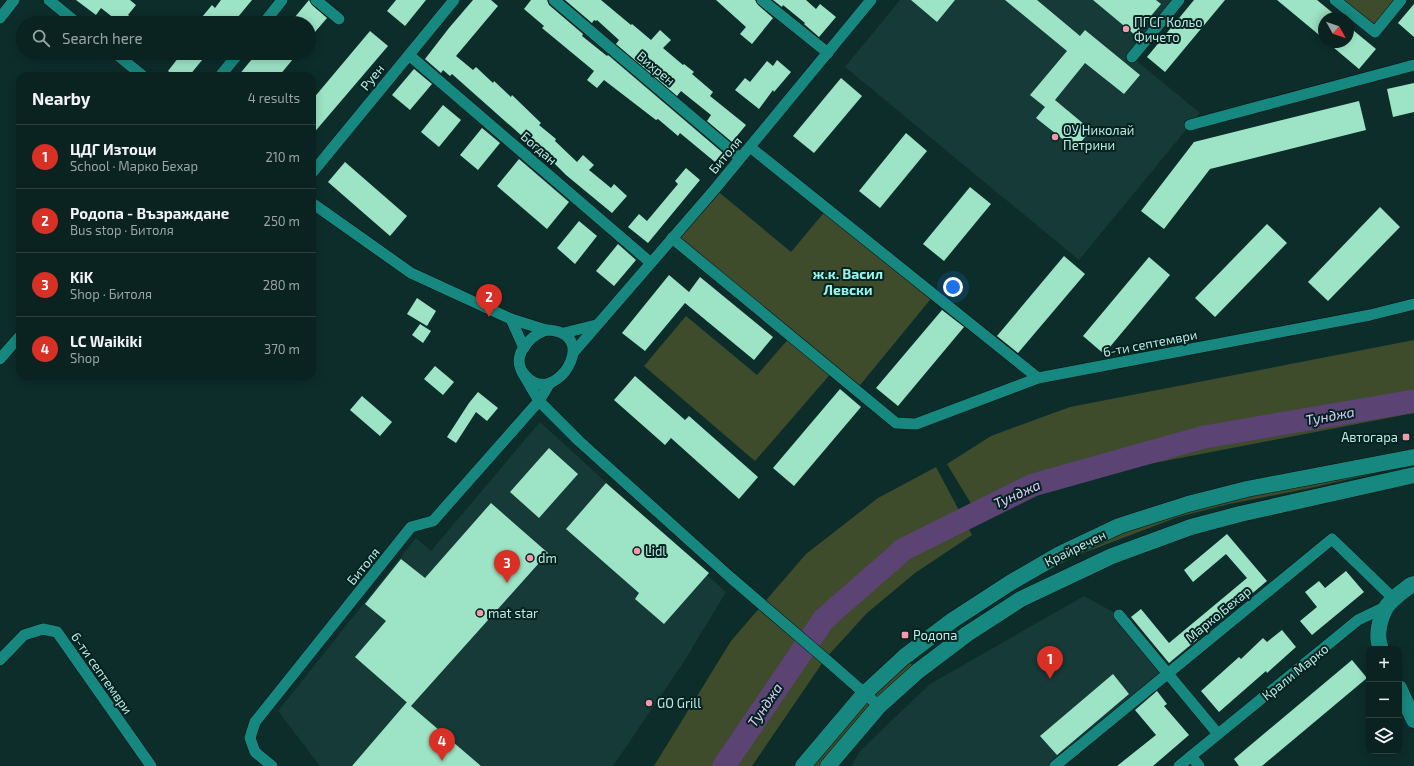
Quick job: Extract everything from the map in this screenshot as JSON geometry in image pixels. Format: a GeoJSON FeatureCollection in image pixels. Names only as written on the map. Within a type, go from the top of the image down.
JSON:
{"type":"FeatureCollection","features":[{"type":"Feature","properties":{"kind":"street"},"geometry":{"type":"LineString","coordinates":[[0,18],[14,0]]}},
{"type":"Feature","properties":{"kind":"street"},"geometry":{"type":"LineString","coordinates":[[49,0],[68,16]]}},
{"type":"Feature","properties":{"kind":"street"},"geometry":{"type":"LineString","coordinates":[[269,16],[282,0]]}},
{"type":"Feature","properties":{"kind":"street"},"geometry":{"type":"LineString","coordinates":[[316,0],[339,19]]}},
{"type":"Feature","properties":{"kind":"street","name":"Руен"},"geometry":{"type":"LineString","coordinates":[[316,168],[454,0]]}},
{"type":"Feature","properties":{"kind":"street","name":"Вихрен"},"geometry":{"type":"LineString","coordinates":[[554,0],[740,158]]}},
{"type":"Feature","properties":{"kind":"street"},"geometry":{"type":"LineString","coordinates":[[762,0],[828,53]]}},
{"type":"Feature","properties":{"kind":"street","name":"Битоля"},"geometry":{"type":"LineString","coordinates":[[574,352],[750,147],[871,0]]}},
{"type":"Feature","properties":{"kind":"street"},"geometry":{"type":"LineString","coordinates":[[1132,57],[1179,0]]}},
{"type":"Feature","properties":{"kind":"street"},"geometry":{"type":"LineString","coordinates":[[1335,0],[1375,32],[1402,0]]}},
{"type":"Feature","properties":{"kind":"street","name":"Богдан"},"geometry":{"type":"LineString","coordinates":[[409,55],[651,262]]}},
{"type":"Feature","properties":{"kind":"street"},"geometry":{"type":"LineString","coordinates":[[124,60],[139,72]]}},
{"type":"Feature","properties":{"kind":"street"},"geometry":{"type":"LineString","coordinates":[[223,72],[233,60]]}},
{"type":"Feature","properties":{"kind":"street"},"geometry":{"type":"LineString","coordinates":[[1190,125],[1414,65]]}},
{"type":"Feature","properties":{"kind":"street"},"geometry":{"type":"LineString","coordinates":[[750,147],[1038,378]]}},
{"type":"Feature","properties":{"kind":"street"},"geometry":{"type":"LineString","coordinates":[[316,206],[410,273],[511,319],[546,330],[556,331],[569,338],[573,345],[574,352],[569,364],[560,377],[550,383],[538,384],[531,381],[522,372]]}},
{"type":"Feature","properties":{"kind":"street","name":"6-ти септември"},"geometry":{"type":"LineString","coordinates":[[672,238],[896,423],[916,424],[1038,378],[1370,315],[1414,304]]}},
{"type":"Feature","properties":{"kind":"street"},"geometry":{"type":"LineString","coordinates":[[511,319],[524,348]]}},
{"type":"Feature","properties":{"kind":"street"},"geometry":{"type":"LineString","coordinates":[[564,334],[596,325]]}},
{"type":"Feature","properties":{"kind":"street"},"geometry":{"type":"LineString","coordinates":[[546,330],[533,336],[524,348],[520,361],[522,372],[538,401],[579,441],[879,706]]}},
{"type":"Feature","properties":{"kind":"street"},"geometry":{"type":"LineString","coordinates":[[0,359],[16,341]]}},
{"type":"Feature","properties":{"kind":"street","name":"Битоля"},"geometry":{"type":"LineString","coordinates":[[272,766],[255,752],[250,738],[255,722],[411,527],[433,521],[538,401],[550,383]]}},
{"type":"Feature","properties":{"kind":"street","name":"Крайречен"},"geometry":{"type":"LineString","coordinates":[[803,766],[864,694],[904,657],[959,616],[1010,582],[1060,554],[1119,526],[1166,511],[1247,489],[1414,457]]}},
{"type":"Feature","properties":{"kind":"street","name":"Крайречен"},"geometry":{"type":"LineString","coordinates":[[828,766],[879,706],[918,671],[967,634],[1021,599],[1112,556],[1191,527],[1240,514],[1414,475]]}},
{"type":"Feature","properties":{"kind":"street","name":"Марко Бехар"},"geometry":{"type":"LineString","coordinates":[[1055,766],[1332,539],[1391,602]]}},
{"type":"Feature","properties":{"kind":"street","name":"Крали Марко"},"geometry":{"type":"LineString","coordinates":[[1179,766],[1358,620],[1391,602],[1414,584]]}},
{"type":"Feature","properties":{"kind":"street"},"geometry":{"type":"LineString","coordinates":[[1380,646],[1379,631],[1381,619],[1391,602]]}},
{"type":"Feature","properties":{"kind":"street"},"geometry":{"type":"LineString","coordinates":[[1119,615],[1218,734]]}},
{"type":"Feature","properties":{"kind":"street","name":"6-ти септември"},"geometry":{"type":"LineString","coordinates":[[0,660],[24,635],[43,629],[57,632],[151,766]]}},
{"type":"Feature","properties":{"kind":"street"},"geometry":{"type":"LineString","coordinates":[[1402,694],[1414,720]]}},
{"type":"Feature","properties":{"kind":"street"},"geometry":{"type":"LineString","coordinates":[[1191,756],[1199,766]]}},
{"type":"Feature","properties":{"kind":"shaded area","name":"ОУ Николай Петрини"},"geometry":{"type":"Polygon","coordinates":[[[900,0],[1179,0],[1132,57],[1200,113],[1079,260],[845,67],[900,0]]]}},
{"type":"Feature","properties":{"kind":"shaded area"},"geometry":{"type":"Polygon","coordinates":[[[540,422],[726,592],[683,663],[613,766],[320,766],[278,711],[416,538],[431,551],[540,422]]]}},
{"type":"Feature","properties":{"kind":"shaded area"},"geometry":{"type":"Polygon","coordinates":[[[1084,596],[1119,615],[1167,674],[1055,766],[851,766],[860,751],[930,684],[1084,596]]]}},
{"type":"Feature","properties":{"kind":"green space"},"geometry":{"type":"Polygon","coordinates":[[[1335,0],[1401,0],[1375,32],[1354,15],[1354,12],[1350,12],[1335,0]]]}},
{"type":"Feature","properties":{"kind":"green space"},"geometry":{"type":"Polygon","coordinates":[[[715,189],[791,252],[827,209],[934,295],[856,390],[833,371],[755,461],[644,366],[686,316],[757,375],[791,336],[672,238],[715,189]]]}},
{"type":"Feature","properties":{"kind":"green space"},"geometry":{"type":"Polygon","coordinates":[[[1414,340],[1414,413],[1118,470],[1040,493],[981,520],[947,464],[991,436],[1070,407],[1414,340]]]}},
{"type":"Feature","properties":{"kind":"green space"},"geometry":{"type":"Polygon","coordinates":[[[936,467],[972,535],[915,573],[867,613],[825,659],[752,766],[654,766],[731,641],[806,554],[878,498],[936,467]]]}},
{"type":"Feature","properties":{"kind":"green space"},"geometry":{"type":"Polygon","coordinates":[[[1379,470],[1380,472],[1229,504],[1178,517],[1078,555],[1023,583],[1077,551],[1129,530],[1227,498],[1379,470]]]}},
{"type":"Feature","properties":{"kind":"green space"},"geometry":{"type":"Polygon","coordinates":[[[904,657],[918,671],[828,766],[803,766],[904,657]]]}},
{"type":"Feature","properties":{"kind":"building"},"geometry":{"type":"Polygon","coordinates":[[[76,0],[130,0],[136,5],[128,15],[129,16],[111,16],[101,8],[96,15],[76,0]]]}},
{"type":"Feature","properties":{"kind":"building"},"geometry":{"type":"Polygon","coordinates":[[[221,0],[252,0],[239,16],[203,16],[212,5],[215,8],[221,0]]]}},
{"type":"Feature","properties":{"kind":"building"},"geometry":{"type":"Polygon","coordinates":[[[309,0],[312,5],[327,18],[316,31],[316,16],[296,16],[309,0]]]}},
{"type":"Feature","properties":{"kind":"building"},"geometry":{"type":"Polygon","coordinates":[[[396,0],[426,0],[405,26],[387,11],[396,0]]]}},
{"type":"Feature","properties":{"kind":"building"},"geometry":{"type":"Polygon","coordinates":[[[473,0],[491,0],[498,6],[456,56],[473,70],[476,67],[511,97],[512,95],[541,123],[539,125],[556,139],[555,141],[577,162],[583,155],[594,165],[589,170],[611,188],[614,184],[627,196],[612,213],[566,175],[544,153],[542,155],[452,74],[450,76],[443,70],[441,73],[425,59],[473,0]]]}},
{"type":"Feature","properties":{"kind":"building"},"geometry":{"type":"Polygon","coordinates":[[[531,0],[547,0],[549,5],[583,34],[582,36],[607,56],[608,55],[723,153],[715,162],[680,133],[678,136],[658,119],[656,120],[604,80],[597,88],[587,80],[594,71],[542,28],[544,26],[524,9],[531,0]]]}},
{"type":"Feature","properties":{"kind":"building"},"geometry":{"type":"Polygon","coordinates":[[[565,0],[601,0],[651,40],[660,30],[671,40],[663,48],[694,72],[692,74],[713,92],[710,96],[746,125],[732,142],[707,121],[711,115],[681,91],[677,96],[616,44],[619,40],[597,20],[594,20],[592,23],[565,0]]]}},
{"type":"Feature","properties":{"kind":"building"},"geometry":{"type":"Polygon","coordinates":[[[716,0],[755,0],[758,5],[773,18],[752,44],[740,34],[746,27],[716,0]]]}},
{"type":"Feature","properties":{"kind":"building"},"geometry":{"type":"Polygon","coordinates":[[[773,0],[806,0],[816,9],[820,4],[836,17],[819,37],[783,5],[782,7],[773,0]]]}},
{"type":"Feature","properties":{"kind":"building"},"geometry":{"type":"Polygon","coordinates":[[[911,0],[955,0],[937,22],[911,0]]]}},
{"type":"Feature","properties":{"kind":"building"},"geometry":{"type":"Polygon","coordinates":[[[1005,0],[1037,0],[1080,36],[1085,30],[1140,75],[1124,94],[1085,63],[1055,100],[1091,130],[1075,149],[1036,118],[1045,107],[1030,95],[1067,51],[1005,0]]]}},
{"type":"Feature","properties":{"kind":"building"},"geometry":{"type":"Polygon","coordinates":[[[1093,0],[1156,0],[1161,4],[1135,35],[1093,0]]]}},
{"type":"Feature","properties":{"kind":"building"},"geometry":{"type":"Polygon","coordinates":[[[1194,0],[1225,0],[1165,72],[1147,57],[1194,0]]]}},
{"type":"Feature","properties":{"kind":"building"},"geometry":{"type":"Polygon","coordinates":[[[1277,0],[1317,0],[1332,12],[1318,12],[1318,34],[1277,0]]]}},
{"type":"Feature","properties":{"kind":"building"},"geometry":{"type":"Polygon","coordinates":[[[1414,4],[1414,37],[1398,23],[1414,4]]]}},
{"type":"Feature","properties":{"kind":"building"},"geometry":{"type":"Polygon","coordinates":[[[370,31],[388,46],[316,130],[316,95],[370,31]]]}},
{"type":"Feature","properties":{"kind":"building"},"geometry":{"type":"Polygon","coordinates":[[[1354,31],[1376,49],[1359,69],[1334,48],[1354,48],[1354,31]]]}},
{"type":"Feature","properties":{"kind":"building"},"geometry":{"type":"Polygon","coordinates":[[[177,60],[202,60],[192,72],[168,71],[177,60]]]}},
{"type":"Feature","properties":{"kind":"building"},"geometry":{"type":"Polygon","coordinates":[[[251,60],[292,60],[282,72],[241,72],[251,60]]]}},
{"type":"Feature","properties":{"kind":"building"},"geometry":{"type":"Polygon","coordinates":[[[777,60],[791,72],[774,92],[773,90],[759,109],[735,90],[745,78],[750,82],[767,61],[773,66],[777,60]]]}},
{"type":"Feature","properties":{"kind":"building"},"geometry":{"type":"Polygon","coordinates":[[[414,69],[432,84],[410,110],[392,95],[414,69]]]}},
{"type":"Feature","properties":{"kind":"building"},"geometry":{"type":"Polygon","coordinates":[[[841,78],[862,96],[814,153],[793,136],[841,78]]]}},
{"type":"Feature","properties":{"kind":"building"},"geometry":{"type":"Polygon","coordinates":[[[1414,83],[1414,112],[1393,117],[1387,89],[1414,83]]]}},
{"type":"Feature","properties":{"kind":"building"},"geometry":{"type":"Polygon","coordinates":[[[1359,101],[1366,130],[1210,169],[1164,229],[1141,211],[1194,142],[1359,101]]]}},
{"type":"Feature","properties":{"kind":"building"},"geometry":{"type":"Polygon","coordinates":[[[443,105],[461,120],[439,147],[421,132],[443,105]]]}},
{"type":"Feature","properties":{"kind":"building"},"geometry":{"type":"Polygon","coordinates":[[[482,128],[500,143],[478,170],[460,155],[482,128]]]}},
{"type":"Feature","properties":{"kind":"building"},"geometry":{"type":"Polygon","coordinates":[[[906,133],[927,151],[880,208],[859,191],[906,133]]]}},
{"type":"Feature","properties":{"kind":"building"},"geometry":{"type":"Polygon","coordinates":[[[519,159],[569,202],[547,229],[497,186],[519,159]]]}},
{"type":"Feature","properties":{"kind":"building"},"geometry":{"type":"Polygon","coordinates":[[[345,162],[407,216],[390,236],[328,182],[345,162]]]}},
{"type":"Feature","properties":{"kind":"building"},"geometry":{"type":"Polygon","coordinates":[[[686,168],[700,180],[648,243],[628,227],[639,214],[647,221],[678,184],[675,181],[686,168]]]}},
{"type":"Feature","properties":{"kind":"building"},"geometry":{"type":"Polygon","coordinates":[[[970,187],[991,204],[944,261],[923,244],[970,187]]]}},
{"type":"Feature","properties":{"kind":"building"},"geometry":{"type":"Polygon","coordinates":[[[1380,207],[1400,227],[1328,301],[1308,282],[1380,207]]]}},
{"type":"Feature","properties":{"kind":"building"},"geometry":{"type":"Polygon","coordinates":[[[579,221],[597,236],[575,264],[557,248],[579,221]]]}},
{"type":"Feature","properties":{"kind":"building"},"geometry":{"type":"Polygon","coordinates":[[[1267,224],[1287,243],[1215,317],[1195,298],[1267,224]]]}},
{"type":"Feature","properties":{"kind":"building"},"geometry":{"type":"Polygon","coordinates":[[[618,244],[636,260],[614,286],[596,271],[618,244]]]}},
{"type":"Feature","properties":{"kind":"building"},"geometry":{"type":"Polygon","coordinates":[[[1064,256],[1085,274],[1018,353],[997,336],[1064,256]]]}},
{"type":"Feature","properties":{"kind":"building"},"geometry":{"type":"Polygon","coordinates":[[[1149,257],[1170,275],[1104,354],[1083,336],[1149,257]]]}},
{"type":"Feature","properties":{"kind":"building"},"geometry":{"type":"Polygon","coordinates":[[[669,275],[689,292],[700,277],[773,337],[754,360],[685,303],[645,351],[622,333],[669,275]]]}},
{"type":"Feature","properties":{"kind":"building"},"geometry":{"type":"Polygon","coordinates":[[[417,298],[436,311],[427,326],[407,314],[417,298]]]}},
{"type":"Feature","properties":{"kind":"building"},"geometry":{"type":"Polygon","coordinates":[[[942,310],[964,327],[898,406],[876,388],[942,310]]]}},
{"type":"Feature","properties":{"kind":"building"},"geometry":{"type":"Polygon","coordinates":[[[420,324],[431,331],[423,343],[412,335],[420,324]]]}},
{"type":"Feature","properties":{"kind":"building"},"geometry":{"type":"Polygon","coordinates":[[[435,366],[454,382],[443,395],[424,379],[435,366]]]}},
{"type":"Feature","properties":{"kind":"building"},"geometry":{"type":"Polygon","coordinates":[[[635,376],[685,420],[689,416],[758,477],[739,499],[671,438],[665,445],[614,400],[635,376]]]}},
{"type":"Feature","properties":{"kind":"building"},"geometry":{"type":"Polygon","coordinates":[[[840,389],[861,407],[794,486],[773,468],[840,389]]]}},
{"type":"Feature","properties":{"kind":"building"},"geometry":{"type":"Polygon","coordinates":[[[478,392],[498,408],[487,421],[476,412],[456,443],[447,437],[478,392]]]}},
{"type":"Feature","properties":{"kind":"building"},"geometry":{"type":"Polygon","coordinates":[[[362,396],[392,422],[380,436],[350,410],[362,396]]]}},
{"type":"Feature","properties":{"kind":"building"},"geometry":{"type":"Polygon","coordinates":[[[549,448],[578,474],[539,518],[510,492],[549,448]]]}},
{"type":"Feature","properties":{"kind":"building","name":"Lidl"},"geometry":{"type":"Polygon","coordinates":[[[606,483],[709,573],[664,624],[635,599],[639,593],[566,529],[606,483]]]}},
{"type":"Feature","properties":{"kind":"building"},"geometry":{"type":"Polygon","coordinates":[[[491,503],[548,553],[411,706],[481,766],[352,766],[407,702],[355,657],[386,621],[365,604],[401,559],[425,578],[491,503]]]}},
{"type":"Feature","properties":{"kind":"building"},"geometry":{"type":"Polygon","coordinates":[[[1227,534],[1267,581],[1169,663],[1131,617],[1141,609],[1169,643],[1247,578],[1226,554],[1193,582],[1184,570],[1227,534]]]}},
{"type":"Feature","properties":{"kind":"building"},"geometry":{"type":"Polygon","coordinates":[[[1346,571],[1364,592],[1312,635],[1300,621],[1317,607],[1305,592],[1319,581],[1325,588],[1346,571]]]}},
{"type":"Feature","properties":{"kind":"building"},"geometry":{"type":"Polygon","coordinates":[[[1282,630],[1296,647],[1219,712],[1201,691],[1239,657],[1241,659],[1263,638],[1267,642],[1282,630]]]}},
{"type":"Feature","properties":{"kind":"building"},"geometry":{"type":"Polygon","coordinates":[[[1352,660],[1366,677],[1366,679],[1262,766],[1239,766],[1234,759],[1352,660]]]}},
{"type":"Feature","properties":{"kind":"building"},"geometry":{"type":"Polygon","coordinates":[[[1113,674],[1129,694],[1057,755],[1040,736],[1113,674]]]}},
{"type":"Feature","properties":{"kind":"building"},"geometry":{"type":"Polygon","coordinates":[[[1157,691],[1167,704],[1164,706],[1189,735],[1153,766],[1117,766],[1156,735],[1135,710],[1157,691]]]}},
{"type":"Feature","properties":{"kind":"waterway","name":"Тунджа"},"geometry":{"type":"LineString","coordinates":[[724,766],[824,619],[904,549],[1033,485],[1204,437],[1414,401]]}},
{"type":"Feature","properties":{"kind":"place","name":"ПГСГ Кольо Фичето"},"geometry":{"type":"Point","coordinates":[1126,29]}},
{"type":"Feature","properties":{"kind":"place","name":"ОУ Николай Петрини"},"geometry":{"type":"Point","coordinates":[1055,137]}},
{"type":"Feature","properties":{"kind":"place","name":"Родопа - Възраждане"},"geometry":{"type":"Point","coordinates":[489,317]}},
{"type":"Feature","properties":{"kind":"place","name":"Автогара"},"geometry":{"type":"Point","coordinates":[1406,437]}},
{"type":"Feature","properties":{"kind":"place","name":"Lidl"},"geometry":{"type":"Point","coordinates":[637,551]}},
{"type":"Feature","properties":{"kind":"place","name":"dm"},"geometry":{"type":"Point","coordinates":[530,558]}},
{"type":"Feature","properties":{"kind":"place","name":"KiK"},"geometry":{"type":"Point","coordinates":[507,583]}},
{"type":"Feature","properties":{"kind":"place","name":"mat star"},"geometry":{"type":"Point","coordinates":[480,613]}},
{"type":"Feature","properties":{"kind":"place","name":"Родопа"},"geometry":{"type":"Point","coordinates":[905,635]}},
{"type":"Feature","properties":{"kind":"place","name":"ЦДГ Изтоци"},"geometry":{"type":"Point","coordinates":[1050,679]}},
{"type":"Feature","properties":{"kind":"place","name":"GO Grill"},"geometry":{"type":"Point","coordinates":[649,703]}},
{"type":"Feature","properties":{"kind":"place","name":"LC Waikiki"},"geometry":{"type":"Point","coordinates":[442,761]}},
{"type":"Feature","properties":{"kind":"district","name":"ж.к. Васил Левски"},"geometry":{"type":"Point","coordinates":[848,282]}}]}
